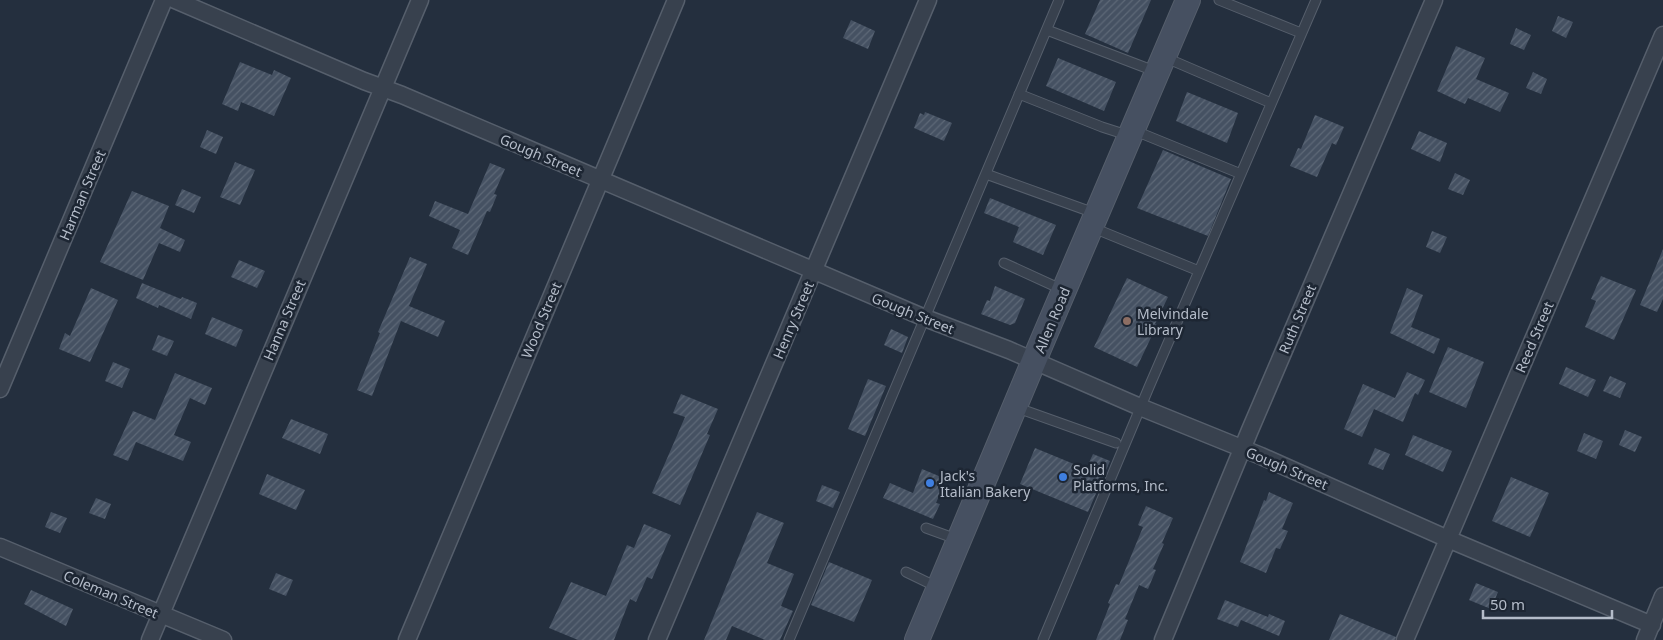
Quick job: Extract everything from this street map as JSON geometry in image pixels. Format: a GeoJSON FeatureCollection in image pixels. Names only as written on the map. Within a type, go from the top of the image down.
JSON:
{"type":"FeatureCollection","features":[{"type":"Feature","properties":{"kind":"main road","name":"Allen Road"},"geometry":{"type":"LineString","coordinates":[[917,640],[1014,407],[1188,0]]}},
{"type":"Feature","properties":{"kind":"street","name":"Harman Street"},"geometry":{"type":"LineString","coordinates":[[0,389],[164,0]]}},
{"type":"Feature","properties":{"kind":"street","name":"Gough Street"},"geometry":{"type":"LineString","coordinates":[[175,0],[600,179],[814,272],[1009,350],[1140,407],[1261,456],[1448,539],[1652,624]]}},
{"type":"Feature","properties":{"kind":"street","name":"Hanna Street"},"geometry":{"type":"LineString","coordinates":[[150,640],[420,0]]}},
{"type":"Feature","properties":{"kind":"street","name":"Wood Street"},"geometry":{"type":"LineString","coordinates":[[407,640],[676,0]]}},
{"type":"Feature","properties":{"kind":"street","name":"Henry Street"},"geometry":{"type":"LineString","coordinates":[[657,640],[928,0]]}},
{"type":"Feature","properties":{"kind":"street","name":"Ruth Street"},"geometry":{"type":"LineString","coordinates":[[1162,640],[1434,0]]}},
{"type":"Feature","properties":{"kind":"street","name":"Reed Street"},"geometry":{"type":"LineString","coordinates":[[1405,640],[1663,35]]}},
{"type":"Feature","properties":{"kind":"street","name":"Coleman Street"},"geometry":{"type":"LineString","coordinates":[[0,546],[222,640]]}},
{"type":"Feature","properties":{"kind":"street"},"geometry":{"type":"LineString","coordinates":[[1645,640],[1663,596]]}},
{"type":"Feature","properties":{"kind":"lane"},"geometry":{"type":"LineString","coordinates":[[789,640],[1059,0]]}},
{"type":"Feature","properties":{"kind":"lane"},"geometry":{"type":"LineString","coordinates":[[1219,0],[1301,33]]}},
{"type":"Feature","properties":{"kind":"lane"},"geometry":{"type":"LineString","coordinates":[[1042,640],[1140,407],[1316,0]]}},
{"type":"Feature","properties":{"kind":"lane"},"geometry":{"type":"LineString","coordinates":[[1047,30],[1161,65],[1271,103]]}},
{"type":"Feature","properties":{"kind":"lane"},"geometry":{"type":"LineString","coordinates":[[1019,94],[1102,127],[1132,133],[1241,174]]}},
{"type":"Feature","properties":{"kind":"lane"},"geometry":{"type":"LineString","coordinates":[[986,174],[1094,221],[1199,271]]}},
{"type":"Feature","properties":{"kind":"lane"},"geometry":{"type":"LineString","coordinates":[[1004,263],[1064,291]]}},
{"type":"Feature","properties":{"kind":"lane"},"geometry":{"type":"LineString","coordinates":[[1014,407],[1116,443]]}},
{"type":"Feature","properties":{"kind":"lane"},"geometry":{"type":"LineString","coordinates":[[926,528],[959,540]]}},
{"type":"Feature","properties":{"kind":"lane"},"geometry":{"type":"LineString","coordinates":[[906,572],[939,588]]}},
{"type":"Feature","properties":{"kind":"building"},"geometry":{"type":"Polygon","coordinates":[[[1100,0],[1151,0],[1128,53],[1085,34],[1100,0]]]}},
{"type":"Feature","properties":{"kind":"building"},"geometry":{"type":"Polygon","coordinates":[[[1558,16],[1573,22],[1566,38],[1552,31],[1558,16]]]}},
{"type":"Feature","properties":{"kind":"building"},"geometry":{"type":"Polygon","coordinates":[[[851,20],[875,31],[868,49],[843,38],[851,20]]]}},
{"type":"Feature","properties":{"kind":"building"},"geometry":{"type":"Polygon","coordinates":[[[1516,28],[1531,35],[1524,50],[1510,44],[1516,28]]]}},
{"type":"Feature","properties":{"kind":"building"},"geometry":{"type":"Polygon","coordinates":[[[1456,46],[1485,58],[1476,79],[1509,93],[1500,112],[1468,98],[1465,104],[1437,91],[1456,46]]]}},
{"type":"Feature","properties":{"kind":"building"},"geometry":{"type":"Polygon","coordinates":[[[1058,58],[1116,82],[1104,111],[1046,86],[1058,58]]]}},
{"type":"Feature","properties":{"kind":"building"},"geometry":{"type":"Polygon","coordinates":[[[240,62],[272,75],[274,70],[291,78],[274,116],[241,102],[238,111],[222,104],[240,62]]]}},
{"type":"Feature","properties":{"kind":"building"},"geometry":{"type":"Polygon","coordinates":[[[1533,72],[1547,79],[1541,94],[1526,88],[1533,72]]]}},
{"type":"Feature","properties":{"kind":"building"},"geometry":{"type":"Polygon","coordinates":[[[1187,92],[1238,113],[1227,143],[1176,121],[1187,92]]]}},
{"type":"Feature","properties":{"kind":"building"},"geometry":{"type":"Polygon","coordinates":[[[925,112],[952,123],[944,141],[914,128],[920,113],[924,115],[925,112]]]}},
{"type":"Feature","properties":{"kind":"building"},"geometry":{"type":"Polygon","coordinates":[[[1315,115],[1344,127],[1336,145],[1332,143],[1317,177],[1290,166],[1298,148],[1301,149],[1315,115]]]}},
{"type":"Feature","properties":{"kind":"building"},"geometry":{"type":"Polygon","coordinates":[[[207,130],[223,137],[216,154],[200,147],[207,130]]]}},
{"type":"Feature","properties":{"kind":"building"},"geometry":{"type":"Polygon","coordinates":[[[1419,131],[1447,143],[1440,162],[1411,149],[1419,131]]]}},
{"type":"Feature","properties":{"kind":"building"},"geometry":{"type":"Polygon","coordinates":[[[1163,150],[1231,179],[1208,236],[1137,208],[1163,150]]]}},
{"type":"Feature","properties":{"kind":"building"},"geometry":{"type":"Polygon","coordinates":[[[235,162],[255,170],[240,205],[220,197],[235,162]]]}},
{"type":"Feature","properties":{"kind":"building"},"geometry":{"type":"Polygon","coordinates":[[[490,163],[505,169],[494,194],[497,195],[490,212],[487,211],[468,255],[452,248],[460,230],[429,216],[435,201],[468,214],[490,163]]]}},
{"type":"Feature","properties":{"kind":"building"},"geometry":{"type":"Polygon","coordinates":[[[1455,173],[1470,180],[1463,195],[1448,189],[1455,173]]]}},
{"type":"Feature","properties":{"kind":"building"},"geometry":{"type":"Polygon","coordinates":[[[182,189],[201,197],[194,213],[175,205],[182,189]]]}},
{"type":"Feature","properties":{"kind":"building"},"geometry":{"type":"Polygon","coordinates":[[[132,191],[169,206],[160,228],[185,240],[180,252],[159,243],[143,280],[100,262],[132,191]]]}},
{"type":"Feature","properties":{"kind":"building"},"geometry":{"type":"Polygon","coordinates":[[[990,198],[1056,225],[1043,255],[1013,242],[1019,227],[984,213],[990,198]]]}},
{"type":"Feature","properties":{"kind":"building"},"geometry":{"type":"Polygon","coordinates":[[[1432,231],[1447,237],[1440,253],[1426,247],[1432,231]]]}},
{"type":"Feature","properties":{"kind":"building"},"geometry":{"type":"Polygon","coordinates":[[[1663,249],[1663,299],[1657,312],[1640,305],[1663,249]]]}},
{"type":"Feature","properties":{"kind":"building"},"geometry":{"type":"Polygon","coordinates":[[[410,257],[427,264],[409,306],[445,321],[438,337],[401,321],[372,396],[357,390],[380,333],[378,332],[410,257]]]}},
{"type":"Feature","properties":{"kind":"building"},"geometry":{"type":"Polygon","coordinates":[[[239,260],[265,271],[257,288],[231,277],[239,260]]]}},
{"type":"Feature","properties":{"kind":"building"},"geometry":{"type":"Polygon","coordinates":[[[1601,276],[1636,290],[1614,340],[1585,327],[1596,301],[1591,299],[1601,276]]]}},
{"type":"Feature","properties":{"kind":"building","name":"Melvindale Library"},"geometry":{"type":"Polygon","coordinates":[[[1127,278],[1168,297],[1137,367],[1094,347],[1127,278]]]}},
{"type":"Feature","properties":{"kind":"building"},"geometry":{"type":"Polygon","coordinates":[[[142,283],[181,299],[182,297],[197,303],[191,319],[159,305],[158,308],[136,298],[142,283]]]}},
{"type":"Feature","properties":{"kind":"building"},"geometry":{"type":"Polygon","coordinates":[[[995,286],[1025,299],[1015,323],[1010,325],[981,314],[987,300],[990,301],[995,286]]]}},
{"type":"Feature","properties":{"kind":"building"},"geometry":{"type":"Polygon","coordinates":[[[91,288],[118,300],[90,362],[59,349],[65,333],[70,336],[91,288]]]}},
{"type":"Feature","properties":{"kind":"building"},"geometry":{"type":"Polygon","coordinates":[[[1407,288],[1423,295],[1411,327],[1440,339],[1434,354],[1390,333],[1407,288]]]}},
{"type":"Feature","properties":{"kind":"building"},"geometry":{"type":"Polygon","coordinates":[[[212,317],[243,330],[236,347],[205,334],[212,317]]]}},
{"type":"Feature","properties":{"kind":"building"},"geometry":{"type":"Polygon","coordinates":[[[891,329],[908,337],[902,353],[884,345],[891,329]]]}},
{"type":"Feature","properties":{"kind":"building"},"geometry":{"type":"Polygon","coordinates":[[[158,335],[174,341],[167,356],[152,350],[158,335]]]}},
{"type":"Feature","properties":{"kind":"building"},"geometry":{"type":"Polygon","coordinates":[[[1448,347],[1484,362],[1466,408],[1429,392],[1448,347]]]}},
{"type":"Feature","properties":{"kind":"building"},"geometry":{"type":"Polygon","coordinates":[[[113,362],[130,369],[122,388],[105,381],[113,362]]]}},
{"type":"Feature","properties":{"kind":"building"},"geometry":{"type":"Polygon","coordinates":[[[1566,367],[1596,380],[1588,397],[1559,384],[1566,367]]]}},
{"type":"Feature","properties":{"kind":"building"},"geometry":{"type":"Polygon","coordinates":[[[1407,372],[1425,380],[1418,395],[1415,393],[1403,422],[1374,409],[1362,437],[1344,429],[1363,384],[1395,398],[1407,372]]]}},
{"type":"Feature","properties":{"kind":"building"},"geometry":{"type":"Polygon","coordinates":[[[175,373],[212,388],[205,405],[190,398],[174,435],[191,442],[183,461],[136,442],[128,461],[113,455],[133,411],[155,420],[175,373]]]}},
{"type":"Feature","properties":{"kind":"building"},"geometry":{"type":"Polygon","coordinates":[[[1610,376],[1626,383],[1620,398],[1603,391],[1610,376]]]}},
{"type":"Feature","properties":{"kind":"building"},"geometry":{"type":"Polygon","coordinates":[[[868,379],[886,386],[865,436],[848,429],[868,379]]]}},
{"type":"Feature","properties":{"kind":"building"},"geometry":{"type":"Polygon","coordinates":[[[681,394],[718,409],[707,434],[710,435],[680,505],[652,493],[685,417],[673,413],[681,394]]]}},
{"type":"Feature","properties":{"kind":"building"},"geometry":{"type":"Polygon","coordinates":[[[291,419],[328,434],[320,454],[282,438],[291,419]]]}},
{"type":"Feature","properties":{"kind":"building"},"geometry":{"type":"Polygon","coordinates":[[[1625,430],[1642,437],[1635,452],[1619,445],[1625,430]]]}},
{"type":"Feature","properties":{"kind":"building"},"geometry":{"type":"Polygon","coordinates":[[[1584,433],[1603,441],[1596,459],[1577,451],[1584,433]]]}},
{"type":"Feature","properties":{"kind":"building"},"geometry":{"type":"Polygon","coordinates":[[[1413,435],[1452,451],[1443,472],[1405,455],[1413,435]]]}},
{"type":"Feature","properties":{"kind":"building","name":"Solid Platforms, Inc."},"geometry":{"type":"Polygon","coordinates":[[[1035,448],[1086,469],[1093,454],[1110,461],[1088,512],[1020,484],[1035,448]]]}},
{"type":"Feature","properties":{"kind":"building"},"geometry":{"type":"Polygon","coordinates":[[[1375,448],[1390,454],[1383,470],[1368,464],[1375,448]]]}},
{"type":"Feature","properties":{"kind":"building"},"geometry":{"type":"Polygon","coordinates":[[[922,469],[946,479],[936,503],[940,504],[933,519],[883,498],[890,483],[913,493],[922,469]]]}},
{"type":"Feature","properties":{"kind":"building"},"geometry":{"type":"Polygon","coordinates":[[[267,474],[305,490],[296,510],[259,494],[267,474]]]}},
{"type":"Feature","properties":{"kind":"building"},"geometry":{"type":"Polygon","coordinates":[[[1511,477],[1549,493],[1530,537],[1492,521],[1511,477]]]}},
{"type":"Feature","properties":{"kind":"building"},"geometry":{"type":"Polygon","coordinates":[[[822,485],[840,492],[833,508],[816,501],[822,485]]]}},
{"type":"Feature","properties":{"kind":"building"},"geometry":{"type":"Polygon","coordinates":[[[1269,492],[1293,503],[1282,529],[1288,531],[1280,549],[1276,548],[1266,573],[1240,562],[1264,500],[1266,501],[1269,492]]]}},
{"type":"Feature","properties":{"kind":"building"},"geometry":{"type":"Polygon","coordinates":[[[96,498],[111,504],[105,519],[89,513],[96,498]]]}},
{"type":"Feature","properties":{"kind":"building"},"geometry":{"type":"Polygon","coordinates":[[[1146,506],[1173,518],[1153,569],[1156,570],[1148,589],[1139,585],[1125,619],[1128,620],[1120,640],[1096,640],[1110,604],[1108,603],[1116,584],[1119,585],[1143,527],[1138,525],[1146,506]]]}},
{"type":"Feature","properties":{"kind":"building"},"geometry":{"type":"Polygon","coordinates":[[[51,512],[67,518],[60,533],[45,527],[51,512]]]}},
{"type":"Feature","properties":{"kind":"building"},"geometry":{"type":"Polygon","coordinates":[[[757,512],[784,523],[767,563],[794,574],[781,606],[793,611],[780,640],[765,640],[732,626],[726,640],[704,640],[757,512]]]}},
{"type":"Feature","properties":{"kind":"building"},"geometry":{"type":"Polygon","coordinates":[[[644,524],[671,535],[652,579],[647,577],[636,602],[630,599],[614,640],[578,640],[549,628],[571,582],[606,596],[627,545],[634,548],[644,524]]]}},
{"type":"Feature","properties":{"kind":"building"},"geometry":{"type":"Polygon","coordinates":[[[829,562],[872,580],[854,622],[811,605],[829,562]]]}},
{"type":"Feature","properties":{"kind":"building"},"geometry":{"type":"Polygon","coordinates":[[[276,573],[293,580],[286,596],[269,589],[276,573]]]}},
{"type":"Feature","properties":{"kind":"building"},"geometry":{"type":"Polygon","coordinates":[[[1476,583],[1498,592],[1491,609],[1469,600],[1476,583]]]}},
{"type":"Feature","properties":{"kind":"building"},"geometry":{"type":"Polygon","coordinates":[[[31,590],[73,609],[66,626],[24,604],[31,590]]]}},
{"type":"Feature","properties":{"kind":"building"},"geometry":{"type":"Polygon","coordinates":[[[1225,600],[1268,617],[1269,614],[1285,621],[1279,636],[1241,620],[1238,627],[1217,619],[1225,600]]]}},
{"type":"Feature","properties":{"kind":"building"},"geometry":{"type":"Polygon","coordinates":[[[1340,614],[1396,637],[1395,640],[1329,640],[1340,614]]]}},
{"type":"Feature","properties":{"kind":"place","name":"Melvindale Library"},"geometry":{"type":"Point","coordinates":[1127,321]}},
{"type":"Feature","properties":{"kind":"place","name":"Solid Platforms, Inc."},"geometry":{"type":"Point","coordinates":[1063,477]}},
{"type":"Feature","properties":{"kind":"place","name":"Jack's Italian Bakery"},"geometry":{"type":"Point","coordinates":[930,483]}}]}
